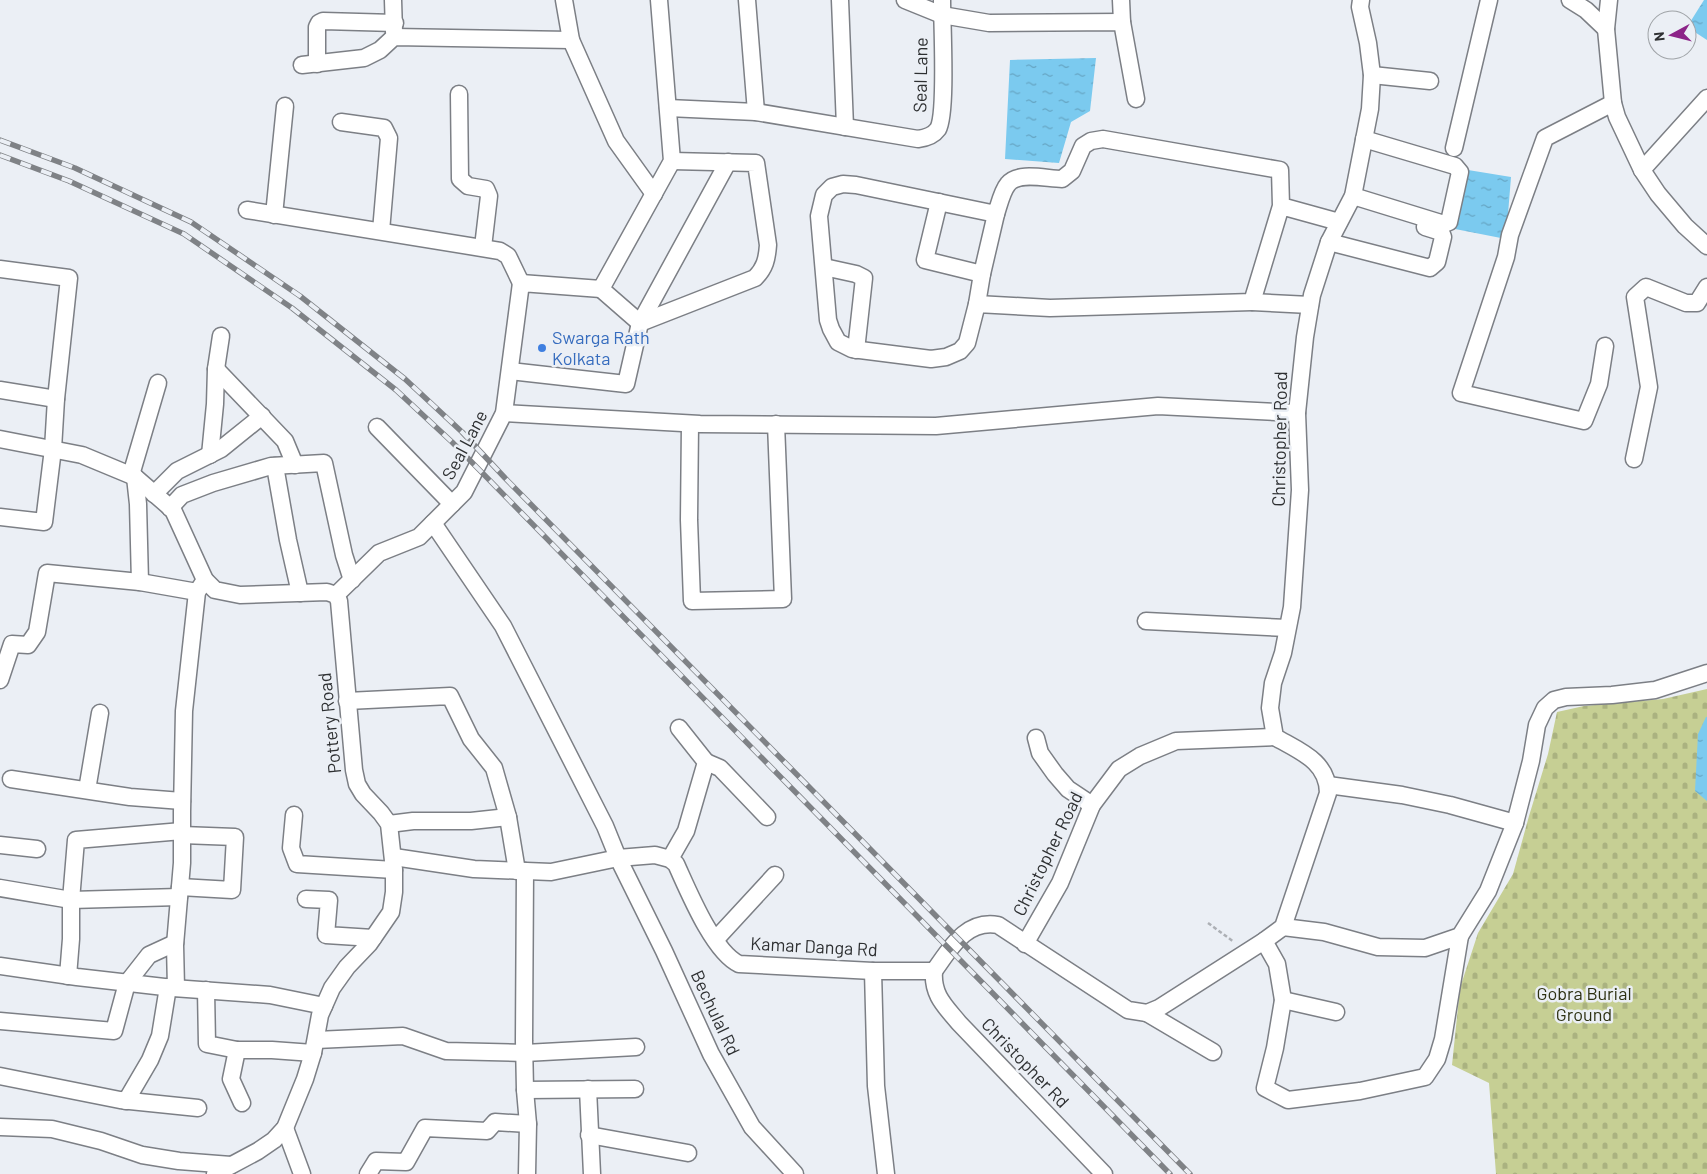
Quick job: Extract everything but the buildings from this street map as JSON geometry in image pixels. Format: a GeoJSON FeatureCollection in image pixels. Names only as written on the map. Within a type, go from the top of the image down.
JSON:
{"type":"FeatureCollection","features":[{"type":"Feature","properties":{"kind":"street"},"geometry":{"type":"LineString","coordinates":[[394,0],[394,30],[380,50],[364,58],[309,64],[317,27],[319,23],[324,21],[394,30],[571,40]]}},
{"type":"Feature","properties":{"kind":"street"},"geometry":{"type":"LineString","coordinates":[[564,0],[571,40],[616,141],[654,194]]}},
{"type":"Feature","properties":{"kind":"street"},"geometry":{"type":"LineString","coordinates":[[601,289],[672,161],[659,0]]}},
{"type":"Feature","properties":{"kind":"street"},"geometry":{"type":"LineString","coordinates":[[747,0],[756,112]]}},
{"type":"Feature","properties":{"kind":"street"},"geometry":{"type":"LineString","coordinates":[[840,0],[846,126]]}},
{"type":"Feature","properties":{"kind":"street","name":"Seal Lane"},"geometry":{"type":"LineString","coordinates":[[905,0],[942,7],[989,23],[1122,22]]}},
{"type":"Feature","properties":{"kind":"street"},"geometry":{"type":"LineString","coordinates":[[1121,0],[1122,22],[1136,99]]}},
{"type":"Feature","properties":{"kind":"street","name":"Christopher Road"},"geometry":{"type":"LineString","coordinates":[[1025,944],[1060,883],[1092,805],[1119,768],[1140,756],[1176,741],[1275,737],[1270,708],[1273,683],[1283,653],[1292,607],[1300,490],[1297,412],[1304,337],[1310,305],[1329,242],[1339,222],[1354,200],[1369,140],[1372,74],[1368,43],[1360,7],[1361,0]]}},
{"type":"Feature","properties":{"kind":"street"},"geometry":{"type":"LineString","coordinates":[[1454,148],[1488,0]]}},
{"type":"Feature","properties":{"kind":"street"},"geometry":{"type":"LineString","coordinates":[[1570,0],[1586,10],[1606,29]]}},
{"type":"Feature","properties":{"kind":"street"},"geometry":{"type":"LineString","coordinates":[[1609,0],[1606,29],[1613,103],[1617,117],[1642,170],[1658,194],[1685,226],[1707,246]]}},
{"type":"Feature","properties":{"kind":"street","name":"Seal Lane"},"geometry":{"type":"LineString","coordinates":[[668,108],[756,112],[918,139],[930,137],[938,128],[942,99],[942,7]]}},
{"type":"Feature","properties":{"kind":"street"},"geometry":{"type":"LineString","coordinates":[[1372,74],[1430,81]]}},
{"type":"Feature","properties":{"kind":"street"},"geometry":{"type":"LineString","coordinates":[[458,94],[460,178],[468,186],[486,189],[489,196],[483,247]]}},
{"type":"Feature","properties":{"kind":"street"},"geometry":{"type":"LineString","coordinates":[[1642,170],[1707,98]]}},
{"type":"Feature","properties":{"kind":"street"},"geometry":{"type":"LineString","coordinates":[[1605,346],[1599,384],[1584,421],[1462,393],[1506,258],[1510,235],[1545,138],[1613,103]]}},
{"type":"Feature","properties":{"kind":"street"},"geometry":{"type":"LineString","coordinates":[[274,215],[285,106]]}},
{"type":"Feature","properties":{"kind":"street"},"geometry":{"type":"LineString","coordinates":[[340,122],[384,128],[389,138],[381,231]]}},
{"type":"Feature","properties":{"kind":"street"},"geometry":{"type":"LineString","coordinates":[[996,214],[856,185],[843,184],[832,187],[824,195],[820,216],[828,320],[838,342],[856,350],[930,359],[946,357],[960,350],[967,343],[996,214],[1007,184],[1022,177],[1062,179],[1072,171],[1083,146],[1091,141],[1103,139],[1280,170],[1281,206],[1252,302]]}},
{"type":"Feature","properties":{"kind":"street"},"geometry":{"type":"LineString","coordinates":[[1354,200],[1444,224],[1449,222],[1460,172],[1458,168],[1369,140]]}},
{"type":"Feature","properties":{"kind":"street"},"geometry":{"type":"LineString","coordinates":[[640,322],[755,278],[763,270],[767,257],[768,245],[756,163],[672,161]]}},
{"type":"Feature","properties":{"kind":"street"},"geometry":{"type":"LineString","coordinates":[[510,371],[626,384],[640,322],[728,162]]}},
{"type":"Feature","properties":{"kind":"street"},"geometry":{"type":"LineString","coordinates":[[1329,242],[1430,268],[1437,262],[1443,237],[1442,232],[1354,200]]}},
{"type":"Feature","properties":{"kind":"street"},"geometry":{"type":"LineString","coordinates":[[939,202],[925,260],[982,274]]}},
{"type":"Feature","properties":{"kind":"street"},"geometry":{"type":"LineString","coordinates":[[1281,206],[1339,222]]}},
{"type":"Feature","properties":{"kind":"street"},"geometry":{"type":"LineString","coordinates":[[247,210],[483,247],[505,253],[513,263],[521,283],[601,289],[640,322]]}},
{"type":"Feature","properties":{"kind":"street"},"geometry":{"type":"LineString","coordinates":[[824,267],[856,274],[864,278],[856,350]]}},
{"type":"Feature","properties":{"kind":"street"},"geometry":{"type":"LineString","coordinates":[[0,269],[69,278],[44,522],[0,517]]}},
{"type":"Feature","properties":{"kind":"street","name":"Seal Lane"},"geometry":{"type":"LineString","coordinates":[[336,595],[379,553],[418,536],[464,492],[504,413],[521,283]]}},
{"type":"Feature","properties":{"kind":"street"},"geometry":{"type":"LineString","coordinates":[[1634,459],[1649,387],[1635,297],[1646,287],[1686,303],[1697,303],[1707,287]]}},
{"type":"Feature","properties":{"kind":"street"},"geometry":{"type":"LineString","coordinates":[[977,304],[1050,308],[1252,302],[1310,305]]}},
{"type":"Feature","properties":{"kind":"street"},"geometry":{"type":"LineString","coordinates":[[210,455],[216,369],[221,336]]}},
{"type":"Feature","properties":{"kind":"street"},"geometry":{"type":"LineString","coordinates":[[216,369],[285,441],[295,464]]}},
{"type":"Feature","properties":{"kind":"street"},"geometry":{"type":"LineString","coordinates":[[140,582],[138,504],[133,476],[158,383]]}},
{"type":"Feature","properties":{"kind":"street"},"geometry":{"type":"LineString","coordinates":[[0,390],[56,399]]}},
{"type":"Feature","properties":{"kind":"street"},"geometry":{"type":"LineString","coordinates":[[504,413],[690,424],[936,426],[1158,406],[1297,412]]}},
{"type":"Feature","properties":{"kind":"street"},"geometry":{"type":"LineString","coordinates":[[154,494],[177,471],[221,449],[262,416]]}},
{"type":"Feature","properties":{"kind":"street"},"geometry":{"type":"LineString","coordinates":[[690,424],[689,520],[692,601],[783,599],[776,424]]}},
{"type":"Feature","properties":{"kind":"street"},"geometry":{"type":"LineString","coordinates":[[377,427],[452,504]]}},
{"type":"Feature","properties":{"kind":"street"},"geometry":{"type":"LineString","coordinates":[[0,439],[82,455],[133,476],[173,510],[201,586],[184,711],[182,863],[172,988],[160,1036],[150,1060],[126,1101]]}},
{"type":"Feature","properties":{"kind":"street"},"geometry":{"type":"LineString","coordinates":[[170,508],[182,495],[213,483],[275,466],[324,463],[344,555],[352,580]]}},
{"type":"Feature","properties":{"kind":"street"},"geometry":{"type":"LineString","coordinates":[[275,466],[288,540],[300,592]]}},
{"type":"Feature","properties":{"kind":"street","name":"Bechulal Rd"},"geometry":{"type":"LineString","coordinates":[[433,523],[503,626],[600,817],[711,1054],[752,1127],[795,1174]]}},
{"type":"Feature","properties":{"kind":"street"},"geometry":{"type":"LineString","coordinates":[[0,680],[12,644],[28,645],[37,632],[47,573],[201,586],[224,593],[327,592],[336,595]]}},
{"type":"Feature","properties":{"kind":"street","name":"Pottery Road"},"geometry":{"type":"LineString","coordinates":[[336,595],[339,601],[347,701],[357,784],[363,794],[389,824]]}},
{"type":"Feature","properties":{"kind":"street"},"geometry":{"type":"LineString","coordinates":[[1146,621],[1287,628]]}},
{"type":"Feature","properties":{"kind":"street"},"geometry":{"type":"LineString","coordinates":[[1264,940],[1277,964],[1284,1000],[1275,1048],[1264,1088],[1288,1100],[1360,1091],[1425,1077],[1437,1059],[1443,1039],[1460,936],[1488,890],[1515,823],[1531,761],[1537,726],[1545,708],[1554,700],[1579,696],[1612,695],[1655,690],[1707,673]]}},
{"type":"Feature","properties":{"kind":"street"},"geometry":{"type":"LineString","coordinates":[[347,701],[450,696],[471,739],[494,768],[521,871],[525,1090],[528,1124],[527,1174]]}},
{"type":"Feature","properties":{"kind":"street"},"geometry":{"type":"LineString","coordinates":[[87,790],[100,713]]}},
{"type":"Feature","properties":{"kind":"street"},"geometry":{"type":"LineString","coordinates":[[679,728],[706,762],[720,768],[767,817]]}},
{"type":"Feature","properties":{"kind":"street"},"geometry":{"type":"LineString","coordinates":[[1147,1013],[1159,1008],[1283,927],[1323,809],[1328,793],[1328,785],[1325,776],[1316,763],[1275,737]]}},
{"type":"Feature","properties":{"kind":"street"},"geometry":{"type":"LineString","coordinates":[[1036,738],[1040,754],[1061,782],[1092,805]]}},
{"type":"Feature","properties":{"kind":"street"},"geometry":{"type":"LineString","coordinates":[[294,815],[291,848],[297,864],[394,864],[551,872],[618,858],[655,854],[670,859],[686,830],[706,762]]}},
{"type":"Feature","properties":{"kind":"street"},"geometry":{"type":"LineString","coordinates":[[11,779],[130,796],[182,801]]}},
{"type":"Feature","properties":{"kind":"street"},"geometry":{"type":"LineString","coordinates":[[1328,785],[1402,795],[1450,805],[1515,823]]}},
{"type":"Feature","properties":{"kind":"street"},"geometry":{"type":"LineString","coordinates":[[215,1174],[230,1169],[258,1152],[274,1140],[285,1128],[305,1079],[320,1015],[332,988],[347,967],[373,938],[391,912],[394,892],[394,864],[389,824],[413,821],[471,821],[508,817]]}},
{"type":"Feature","properties":{"kind":"street"},"geometry":{"type":"LineString","coordinates":[[0,888],[70,900],[232,890],[235,837],[182,833],[76,840],[70,900],[71,939],[68,976]]}},
{"type":"Feature","properties":{"kind":"street"},"geometry":{"type":"LineString","coordinates":[[0,845],[37,849]]}},
{"type":"Feature","properties":{"kind":"street","name":"Kamar Danga Rd"},"geometry":{"type":"LineString","coordinates":[[670,859],[676,864],[700,917],[730,960],[739,964],[873,971],[934,971]]}},
{"type":"Feature","properties":{"kind":"street"},"geometry":{"type":"LineString","coordinates":[[716,939],[775,875]]}},
{"type":"Feature","properties":{"kind":"street"},"geometry":{"type":"LineString","coordinates":[[306,899],[329,900],[326,935],[373,938]]}},
{"type":"Feature","properties":{"kind":"street","name":"Christopher Road"},"geometry":{"type":"LineString","coordinates":[[934,971],[957,939],[973,927],[980,924],[998,926],[1128,1010],[1147,1013],[1213,1052]]}},
{"type":"Feature","properties":{"kind":"street"},"geometry":{"type":"LineString","coordinates":[[1283,927],[1324,932],[1378,947],[1425,948],[1460,936]]}},
{"type":"Feature","properties":{"kind":"street"},"geometry":{"type":"LineString","coordinates":[[0,1021],[114,1031],[127,983],[149,955],[175,943]]}},
{"type":"Feature","properties":{"kind":"street"},"geometry":{"type":"LineString","coordinates":[[0,966],[172,988],[270,995],[324,1006]]}},
{"type":"Feature","properties":{"kind":"street"},"geometry":{"type":"LineString","coordinates":[[873,971],[876,1086],[886,1174]]}},
{"type":"Feature","properties":{"kind":"street","name":"Christopher Rd"},"geometry":{"type":"LineString","coordinates":[[934,971],[935,989],[939,998],[959,1023],[1104,1174]]}},
{"type":"Feature","properties":{"kind":"street"},"geometry":{"type":"LineString","coordinates":[[206,990],[207,1044],[237,1050],[272,1050],[403,1036],[446,1051],[525,1053],[636,1047]]}},
{"type":"Feature","properties":{"kind":"street"},"geometry":{"type":"LineString","coordinates":[[1284,1000],[1336,1012]]}},
{"type":"Feature","properties":{"kind":"street"},"geometry":{"type":"LineString","coordinates":[[237,1050],[231,1079],[242,1103]]}},
{"type":"Feature","properties":{"kind":"street"},"geometry":{"type":"LineString","coordinates":[[0,1076],[126,1101],[198,1108]]}},
{"type":"Feature","properties":{"kind":"street"},"geometry":{"type":"LineString","coordinates":[[588,1089],[592,1174]]}},
{"type":"Feature","properties":{"kind":"street"},"geometry":{"type":"LineString","coordinates":[[525,1090],[635,1089]]}},
{"type":"Feature","properties":{"kind":"street"},"geometry":{"type":"LineString","coordinates":[[368,1174],[376,1161],[406,1162],[425,1128],[487,1131],[496,1122],[528,1124]]}},
{"type":"Feature","properties":{"kind":"street"},"geometry":{"type":"LineString","coordinates":[[0,1127],[52,1129],[102,1141],[142,1155],[230,1169]]}},
{"type":"Feature","properties":{"kind":"street"},"geometry":{"type":"LineString","coordinates":[[285,1128],[305,1173]]}},
{"type":"Feature","properties":{"kind":"street"},"geometry":{"type":"LineString","coordinates":[[589,1136],[688,1153]]}},
{"type":"Feature","properties":{"kind":"path"},"geometry":{"type":"LineString","coordinates":[[1208,923],[1247,952]]}},
{"type":"Feature","properties":{"kind":"green space","name":"Gobra Burial Ground"},"geometry":{"type":"Polygon","coordinates":[[[1707,689],[1707,1174],[1496,1174],[1489,1083],[1452,1065],[1460,988],[1478,933],[1513,874],[1548,754],[1557,712],[1584,706],[1663,699],[1707,689]]]}},
{"type":"Feature","properties":{"kind":"water"},"geometry":{"type":"Polygon","coordinates":[[[1704,0],[1707,0],[1707,40],[1697,34],[1697,11],[1704,0]]]}},
{"type":"Feature","properties":{"kind":"water"},"geometry":{"type":"Polygon","coordinates":[[[1096,58],[1090,111],[1071,122],[1059,163],[1005,159],[1010,60],[1096,58]]]}},
{"type":"Feature","properties":{"kind":"water"},"geometry":{"type":"Polygon","coordinates":[[[1468,170],[1511,177],[1506,239],[1455,229],[1468,170]]]}},
{"type":"Feature","properties":{"kind":"water"},"geometry":{"type":"Polygon","coordinates":[[[1706,717],[1707,801],[1695,791],[1698,734],[1706,717]]]}},
{"type":"Feature","properties":{"kind":"railway"},"geometry":{"type":"LineString","coordinates":[[0,140],[75,168],[191,222],[300,296],[405,379],[462,432],[505,478],[1190,1174]]}},
{"type":"Feature","properties":{"kind":"railway"},"geometry":{"type":"LineString","coordinates":[[0,155],[69,181],[184,234],[292,308],[396,390],[452,442],[1170,1174]]}},
{"type":"Feature","properties":{"kind":"place","name":"Swarga Rath Kolkata"},"geometry":{"type":"Point","coordinates":[542,348]}}]}
